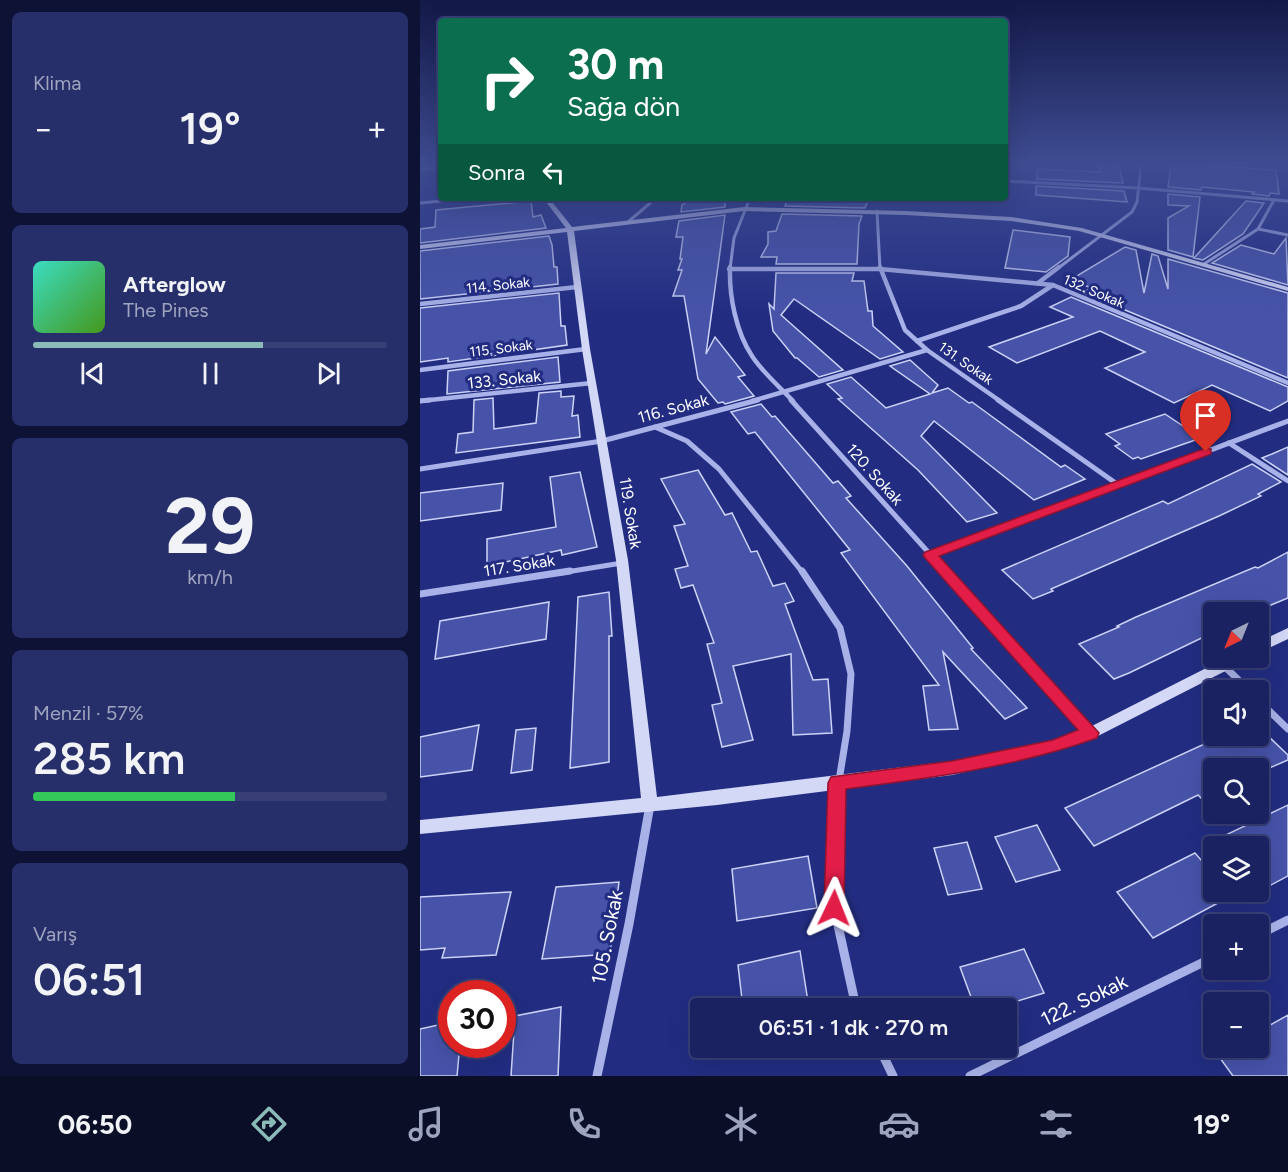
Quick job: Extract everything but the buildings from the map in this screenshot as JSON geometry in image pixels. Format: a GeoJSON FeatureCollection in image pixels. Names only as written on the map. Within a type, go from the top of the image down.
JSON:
{"type":"FeatureCollection","features":[{"type":"Feature","properties":{"kind":"street"},"geometry":{"type":"LineString","coordinates":[[559,215],[570,229]]}},
{"type":"Feature","properties":{"kind":"street"},"geometry":{"type":"LineString","coordinates":[[628,222],[636,215]]}},
{"type":"Feature","properties":{"kind":"street"},"geometry":{"type":"LineString","coordinates":[[420,248],[684,215]]}},
{"type":"Feature","properties":{"kind":"street","name":"120. Sokak"},"geometry":{"type":"LineString","coordinates":[[741,215],[731,242],[729,281],[738,329],[752,356],[1091,733]]}},
{"type":"Feature","properties":{"kind":"street","name":"131. Sokak"},"geometry":{"type":"LineString","coordinates":[[877,215],[880,269],[904,330],[927,350],[1117,484]]}},
{"type":"Feature","properties":{"kind":"street"},"geometry":{"type":"LineString","coordinates":[[948,215],[1011,219],[1101,234],[1288,289]]}},
{"type":"Feature","properties":{"kind":"street"},"geometry":{"type":"LineString","coordinates":[[1037,283],[1127,215]]}},
{"type":"Feature","properties":{"kind":"street"},"geometry":{"type":"LineString","coordinates":[[1204,264],[1258,229],[1266,215]]}},
{"type":"Feature","properties":{"kind":"street","name":"119. Sokak"},"geometry":{"type":"LineString","coordinates":[[570,229],[586,349],[622,563],[650,805]]}},
{"type":"Feature","properties":{"kind":"street"},"geometry":{"type":"LineString","coordinates":[[1258,229],[1288,235]]}},
{"type":"Feature","properties":{"kind":"street","name":"132. Sokak"},"geometry":{"type":"LineString","coordinates":[[729,269],[880,269],[1053,285],[1288,383]]}},
{"type":"Feature","properties":{"kind":"street"},"geometry":{"type":"LineString","coordinates":[[917,341],[1021,306],[1053,285]]}},
{"type":"Feature","properties":{"kind":"street","name":"114. Sokak"},"geometry":{"type":"LineString","coordinates":[[420,304],[577,286]]}},
{"type":"Feature","properties":{"kind":"street","name":"115. Sokak"},"geometry":{"type":"LineString","coordinates":[[420,370],[586,349]]}},
{"type":"Feature","properties":{"kind":"street","name":"116. Sokak"},"geometry":{"type":"LineString","coordinates":[[420,469],[602,441],[784,393],[927,350]]}},
{"type":"Feature","properties":{"kind":"street","name":"133. Sokak"},"geometry":{"type":"LineString","coordinates":[[420,401],[592,383]]}},
{"type":"Feature","properties":{"kind":"street"},"geometry":{"type":"LineString","coordinates":[[930,555],[1288,421]]}},
{"type":"Feature","properties":{"kind":"street"},"geometry":{"type":"LineString","coordinates":[[656,427],[687,441],[719,470],[801,569],[840,628],[850,674],[847,732],[837,783],[834,908],[854,998]]}},
{"type":"Feature","properties":{"kind":"street"},"geometry":{"type":"LineString","coordinates":[[1229,443],[1288,482]]}},
{"type":"Feature","properties":{"kind":"street","name":"117. Sokak"},"geometry":{"type":"LineString","coordinates":[[420,594],[622,563]]}},
{"type":"Feature","properties":{"kind":"street"},"geometry":{"type":"LineString","coordinates":[[1269,642],[1288,633]]}},
{"type":"Feature","properties":{"kind":"street"},"geometry":{"type":"LineString","coordinates":[[420,827],[650,805],[952,768],[1053,746],[1091,733],[1218,668]]}},
{"type":"Feature","properties":{"kind":"street"},"geometry":{"type":"LineString","coordinates":[[1227,668],[1239,680]]}},
{"type":"Feature","properties":{"kind":"street"},"geometry":{"type":"LineString","coordinates":[[1269,711],[1288,729]]}},
{"type":"Feature","properties":{"kind":"street","name":"105. Sokak"},"geometry":{"type":"LineString","coordinates":[[597,1076],[629,924],[650,805]]}},
{"type":"Feature","properties":{"kind":"street"},"geometry":{"type":"LineString","coordinates":[[1269,930],[1288,920]]}},
{"type":"Feature","properties":{"kind":"street","name":"122. Sokak"},"geometry":{"type":"LineString","coordinates":[[970,1076],[1203,962]]}},
{"type":"Feature","properties":{"kind":"street"},"geometry":{"type":"LineString","coordinates":[[884,1058],[893,1076]]}},
{"type":"Feature","properties":{"kind":"route"},"geometry":{"type":"LineString","coordinates":[[834,908],[837,783],[952,768],[1053,746],[1091,733],[930,555],[1206,452]]}}]}
